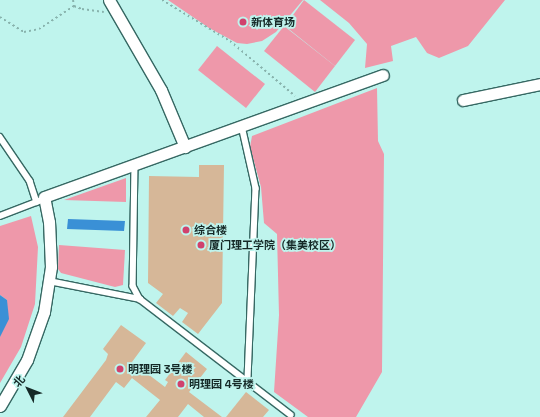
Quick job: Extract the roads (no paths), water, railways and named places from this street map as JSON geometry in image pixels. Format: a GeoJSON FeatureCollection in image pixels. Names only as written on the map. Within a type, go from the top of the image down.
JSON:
{"type":"FeatureCollection","features":[{"type":"Feature","properties":{"kind":"street"},"geometry":{"type":"LineString","coordinates":[[110,0],[161,90],[185,147]]}},
{"type":"Feature","properties":{"kind":"street"},"geometry":{"type":"LineString","coordinates":[[0,406],[14,385],[38,334],[49,281],[51,242],[40,200],[135,164],[383,75]]}},
{"type":"Feature","properties":{"kind":"street"},"geometry":{"type":"LineString","coordinates":[[463,100],[540,84]]}},
{"type":"Feature","properties":{"kind":"lane"},"geometry":{"type":"LineString","coordinates":[[242,126],[256,188],[248,382]]}},
{"type":"Feature","properties":{"kind":"lane"},"geometry":{"type":"LineString","coordinates":[[0,137],[30,181],[40,200],[0,216]]}},
{"type":"Feature","properties":{"kind":"lane"},"geometry":{"type":"LineString","coordinates":[[135,164],[133,286],[140,299],[291,415]]}},
{"type":"Feature","properties":{"kind":"lane"},"geometry":{"type":"LineString","coordinates":[[49,281],[140,299]]}},
{"type":"Feature","properties":{"kind":"water"},"geometry":{"type":"Polygon","coordinates":[[[68,219],[125,221],[124,231],[67,229],[68,219]]]}},
{"type":"Feature","properties":{"kind":"water"},"geometry":{"type":"Polygon","coordinates":[[[0,295],[7,300],[9,319],[0,337],[0,295]]]}},
{"type":"Feature","properties":{"kind":"place","name":"新体育场"},"geometry":{"type":"Point","coordinates":[243,22]}},
{"type":"Feature","properties":{"kind":"place","name":"综合楼"},"geometry":{"type":"Point","coordinates":[186,230]}},
{"type":"Feature","properties":{"kind":"place","name":"厦门理工学院（集美校区）"},"geometry":{"type":"Point","coordinates":[201,245]}},
{"type":"Feature","properties":{"kind":"place","name":"明理园 3号楼"},"geometry":{"type":"Point","coordinates":[120,369]}},
{"type":"Feature","properties":{"kind":"place","name":"明理园 4号楼"},"geometry":{"type":"Point","coordinates":[181,384]}}]}
